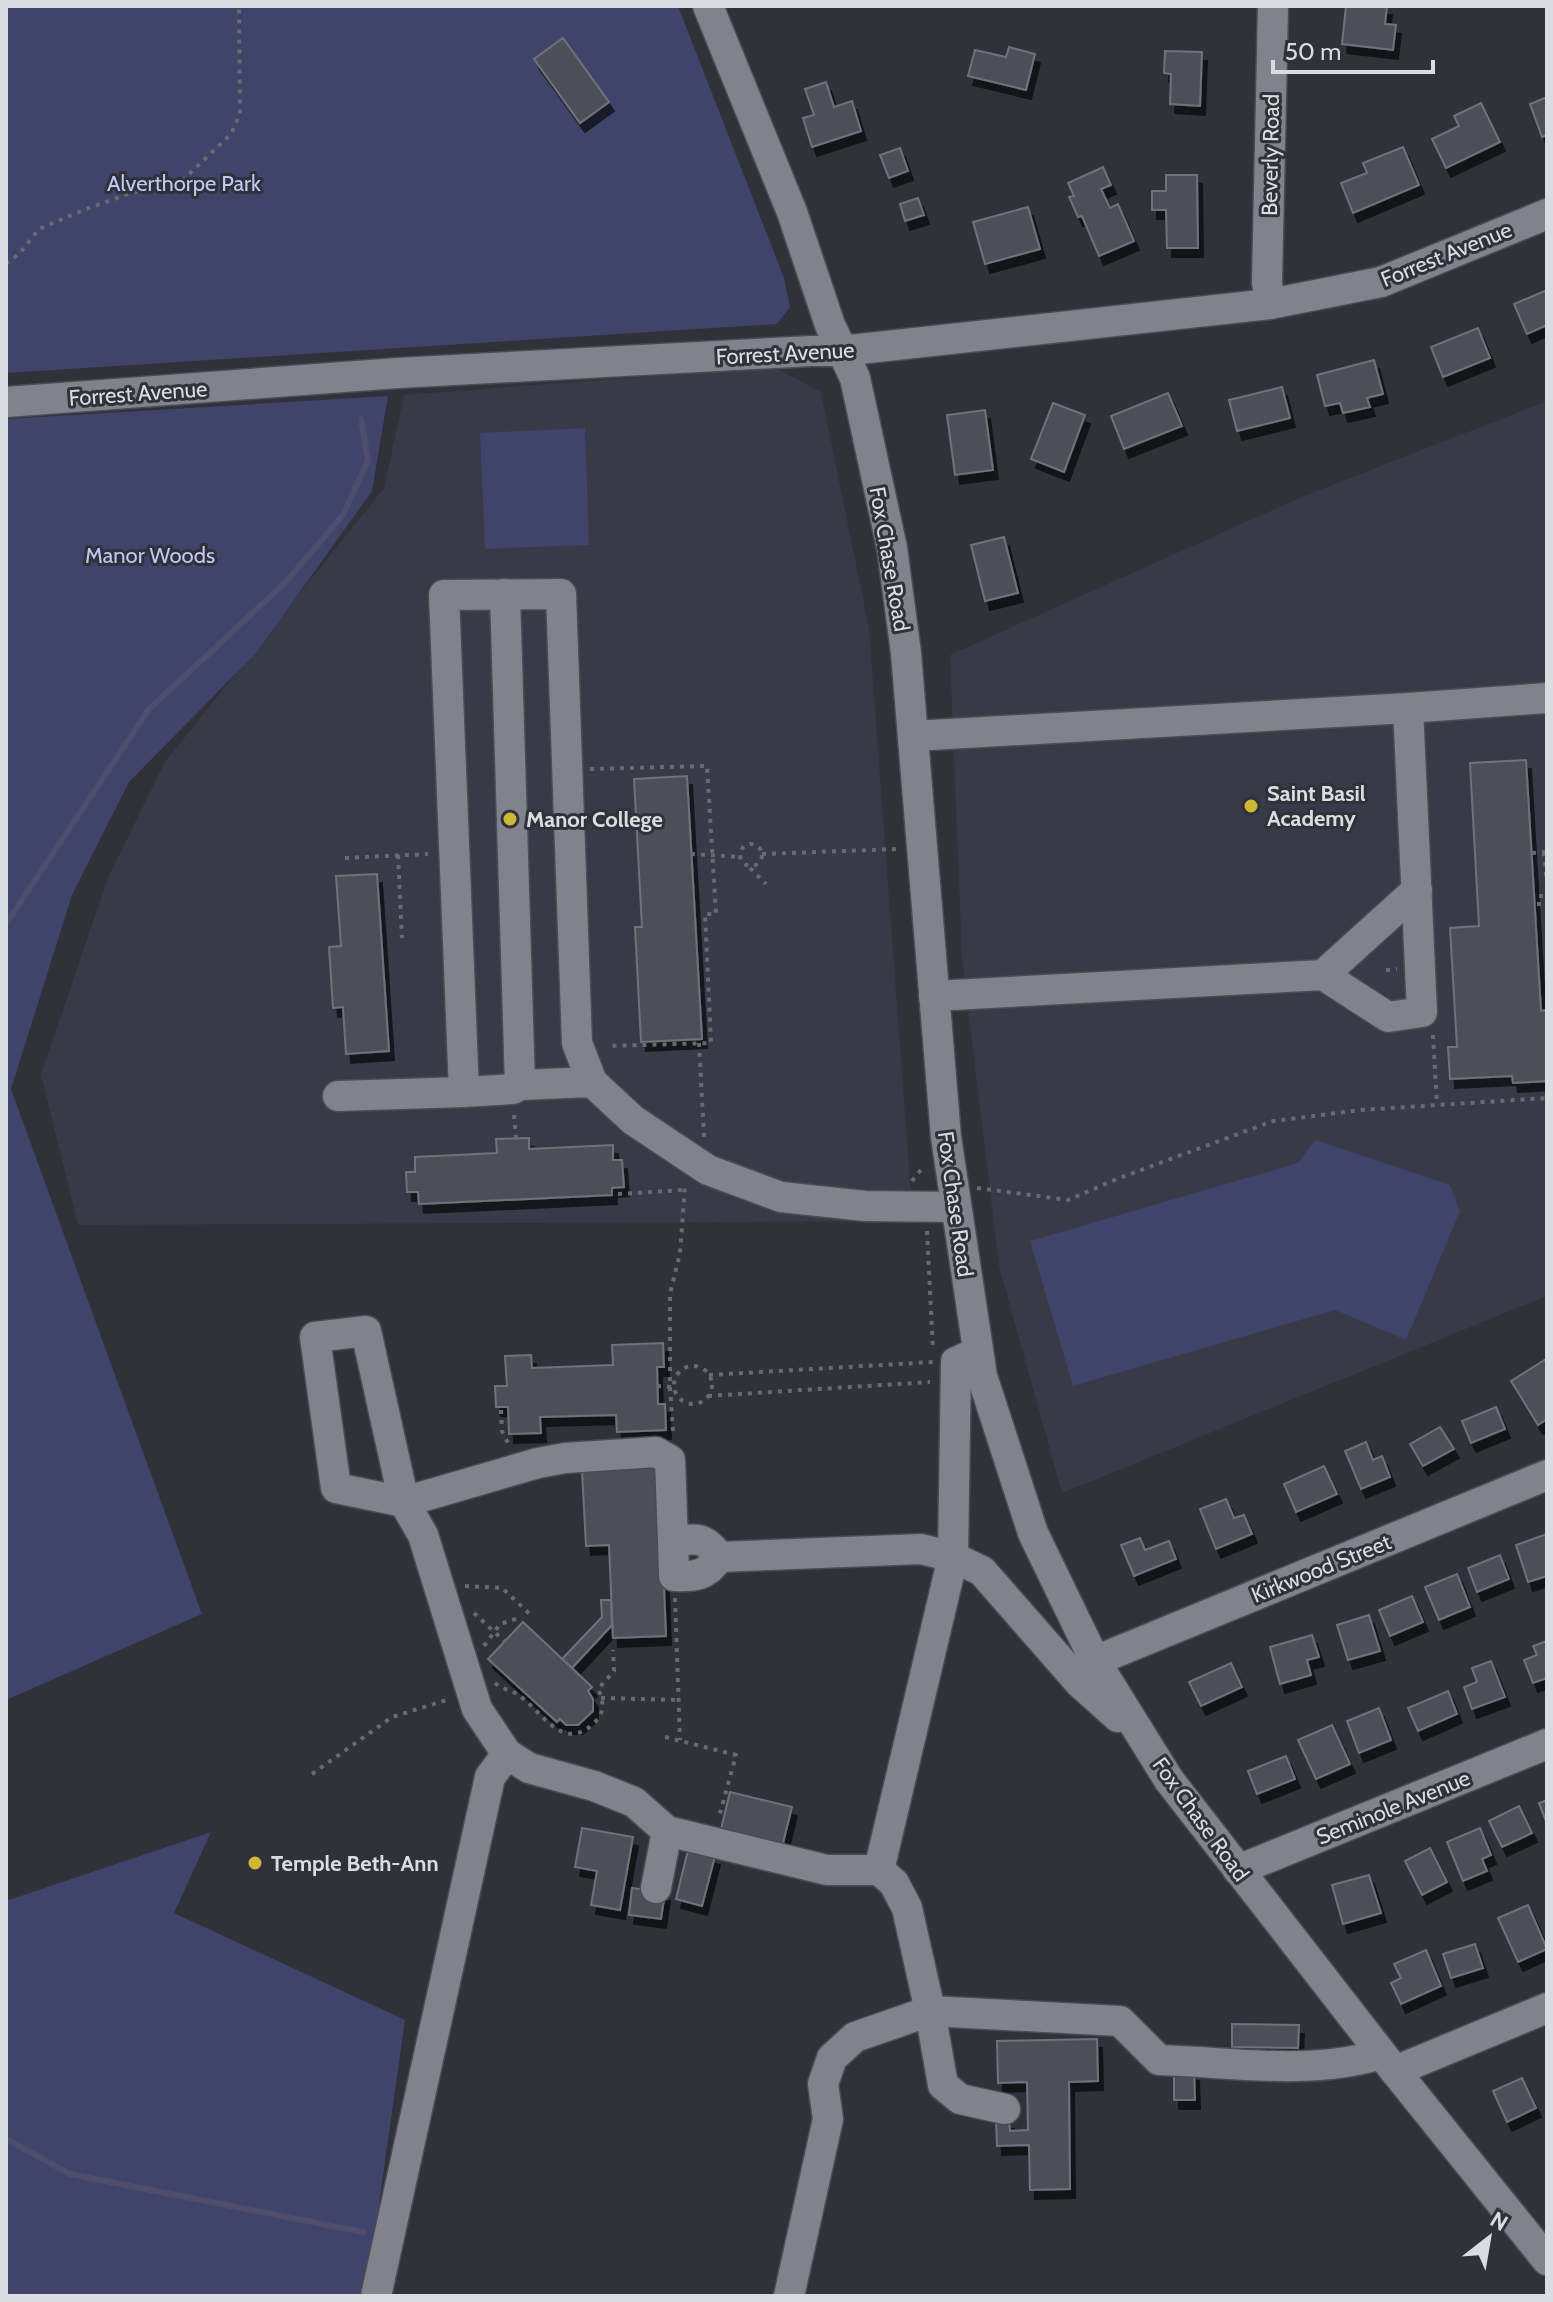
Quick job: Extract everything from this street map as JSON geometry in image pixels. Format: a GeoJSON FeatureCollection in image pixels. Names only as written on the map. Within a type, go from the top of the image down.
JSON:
{"type":"FeatureCollection","features":[{"type":"Feature","properties":{"kind":"street","name":"Fox Chase Road"},"geometry":{"type":"LineString","coordinates":[[708,6],[792,212],[841,351],[855,378],[892,548],[906,653],[946,1137],[962,1197],[955,1364],[982,1376],[1033,1533],[1095,1661],[1169,1780],[1388,2063],[1547,2260]]}},
{"type":"Feature","properties":{"kind":"street","name":"Beverly Road"},"geometry":{"type":"LineString","coordinates":[[1270,304],[1267,282],[1273,6]]}},
{"type":"Feature","properties":{"kind":"street","name":"Forrest Avenue"},"geometry":{"type":"LineString","coordinates":[[6,402],[398,373],[841,351],[1270,304],[1381,282],[1547,214]]}},
{"type":"Feature","properties":{"kind":"street"},"geometry":{"type":"LineString","coordinates":[[505,594],[520,1085]]}},
{"type":"Feature","properties":{"kind":"street"},"geometry":{"type":"LineString","coordinates":[[464,1092],[444,595],[561,594],[577,1043],[592,1082],[633,1120],[697,1165],[781,1197],[865,1206],[962,1197]]}},
{"type":"Feature","properties":{"kind":"street"},"geometry":{"type":"LineString","coordinates":[[913,736],[1547,698]]}},
{"type":"Feature","properties":{"kind":"street"},"geometry":{"type":"LineString","coordinates":[[934,996],[1323,975],[1388,1017],[1422,1012],[1408,708]]}},
{"type":"Feature","properties":{"kind":"street"},"geometry":{"type":"LineString","coordinates":[[1323,975],[1417,890]]}},
{"type":"Feature","properties":{"kind":"street"},"geometry":{"type":"LineString","coordinates":[[338,1096],[464,1092],[513,1089],[520,1085],[592,1082]]}},
{"type":"Feature","properties":{"kind":"street"},"geometry":{"type":"LineString","coordinates":[[719,1557],[711,1569],[696,1577],[674,1576],[670,1460],[656,1452],[565,1458],[404,1502],[336,1488],[315,1337],[366,1331],[404,1502],[423,1535],[438,1585],[482,1688],[477,1709],[507,1754],[529,1768],[594,1786],[634,1802],[667,1831],[827,1870],[879,1870],[894,1883],[907,1908],[943,2085],[960,2099],[1005,2109]]}},
{"type":"Feature","properties":{"kind":"street"},"geometry":{"type":"LineString","coordinates":[[879,1870],[953,1557],[955,1364]]}},
{"type":"Feature","properties":{"kind":"street","name":"Kirkwood Street"},"geometry":{"type":"LineString","coordinates":[[1095,1661],[1547,1475]]}},
{"type":"Feature","properties":{"kind":"street"},"geometry":{"type":"LineString","coordinates":[[673,1542],[695,1538],[711,1545],[719,1557]]}},
{"type":"Feature","properties":{"kind":"street"},"geometry":{"type":"LineString","coordinates":[[719,1557],[921,1549],[953,1557],[982,1571],[1080,1683],[1144,1739]]}},
{"type":"Feature","properties":{"kind":"street","name":"Seminole Avenue"},"geometry":{"type":"LineString","coordinates":[[1238,1870],[1547,1744]]}},
{"type":"Feature","properties":{"kind":"street"},"geometry":{"type":"LineString","coordinates":[[376,2296],[490,1777],[507,1754]]}},
{"type":"Feature","properties":{"kind":"street"},"geometry":{"type":"LineString","coordinates":[[656,1888],[667,1831]]}},
{"type":"Feature","properties":{"kind":"street"},"geometry":{"type":"LineString","coordinates":[[789,2296],[828,2119],[823,2084],[832,2058],[855,2037],[930,2011],[1120,2021],[1159,2060],[1285,2066],[1388,2063],[1547,2008]]}},
{"type":"Feature","properties":{"kind":"path"},"geometry":{"type":"LineString","coordinates":[[6,264],[20,253],[39,229],[110,200],[134,192],[167,187],[185,178],[231,134],[240,114],[239,6]]}},
{"type":"Feature","properties":{"kind":"path"},"geometry":{"type":"LineString","coordinates":[[567,770],[707,766],[716,914],[705,914],[711,1043],[608,1046]]}},
{"type":"Feature","properties":{"kind":"path"},"geometry":{"type":"LineString","coordinates":[[740,857],[743,848],[748,845],[758,847],[762,854],[759,863],[748,866]]}},
{"type":"Feature","properties":{"kind":"path"},"geometry":{"type":"LineString","coordinates":[[762,854],[902,849]]}},
{"type":"Feature","properties":{"kind":"path"},"geometry":{"type":"LineString","coordinates":[[1532,853],[1546,852],[1547,883]]}},
{"type":"Feature","properties":{"kind":"path"},"geometry":{"type":"LineString","coordinates":[[345,858],[455,853]]}},
{"type":"Feature","properties":{"kind":"path"},"geometry":{"type":"LineString","coordinates":[[691,854],[740,857],[766,884]]}},
{"type":"Feature","properties":{"kind":"path"},"geometry":{"type":"LineString","coordinates":[[398,855],[402,938]]}},
{"type":"Feature","properties":{"kind":"path"},"geometry":{"type":"LineString","coordinates":[[1539,906],[1539,896],[1547,896]]}},
{"type":"Feature","properties":{"kind":"path"},"geometry":{"type":"LineString","coordinates":[[1422,1012],[1432,1027],[1437,1105]]}},
{"type":"Feature","properties":{"kind":"path"},"geometry":{"type":"LineString","coordinates":[[699,1043],[704,1142]]}},
{"type":"Feature","properties":{"kind":"path"},"geometry":{"type":"LineString","coordinates":[[962,1197],[1068,1200],[1273,1121],[1296,1116],[1547,1098]]}},
{"type":"Feature","properties":{"kind":"path"},"geometry":{"type":"LineString","coordinates":[[670,1460],[674,1451],[670,1294],[680,1253],[686,1179]]}},
{"type":"Feature","properties":{"kind":"path"},"geometry":{"type":"LineString","coordinates":[[618,1194],[684,1190]]}},
{"type":"Feature","properties":{"kind":"path"},"geometry":{"type":"LineString","coordinates":[[927,1225],[934,1330],[955,1364]]}},
{"type":"Feature","properties":{"kind":"path"},"geometry":{"type":"LineString","coordinates":[[709,1375],[955,1364]]}},
{"type":"Feature","properties":{"kind":"path"},"geometry":{"type":"LineString","coordinates":[[708,1396],[955,1364]]}},
{"type":"Feature","properties":{"kind":"path"},"geometry":{"type":"LineString","coordinates":[[697,1366],[709,1375],[712,1384],[704,1401],[692,1404],[681,1400],[672,1387],[684,1368],[697,1366]]}},
{"type":"Feature","properties":{"kind":"path"},"geometry":{"type":"LineString","coordinates":[[657,1386],[672,1387]]}},
{"type":"Feature","properties":{"kind":"path"},"geometry":{"type":"LineString","coordinates":[[501,1410],[502,1431],[522,1468]]}},
{"type":"Feature","properties":{"kind":"path"},"geometry":{"type":"LineString","coordinates":[[674,1576],[680,1740]]}},
{"type":"Feature","properties":{"kind":"path"},"geometry":{"type":"LineString","coordinates":[[438,1585],[502,1588],[532,1616]]}},
{"type":"Feature","properties":{"kind":"path"},"geometry":{"type":"LineString","coordinates":[[464,1605],[505,1642]]}},
{"type":"Feature","properties":{"kind":"path"},"geometry":{"type":"LineString","coordinates":[[483,1656],[485,1641],[500,1624],[516,1619]]}},
{"type":"Feature","properties":{"kind":"path"},"geometry":{"type":"LineString","coordinates":[[312,1774],[392,1717],[482,1688],[517,1694],[550,1725],[578,1734],[599,1719],[603,1709],[598,1689],[614,1671],[613,1650]]}},
{"type":"Feature","properties":{"kind":"path"},"geometry":{"type":"LineString","coordinates":[[482,1688],[503,1690]]}},
{"type":"Feature","properties":{"kind":"path"},"geometry":{"type":"LineString","coordinates":[[601,1698],[678,1700]]}},
{"type":"Feature","properties":{"kind":"path"},"geometry":{"type":"LineString","coordinates":[[665,1737],[736,1755],[712,1842]]}},
{"type":"Feature","properties":{"kind":"shaded area","name":"Manor College"},"geometry":{"type":"Polygon","coordinates":[[[773,367],[821,392],[869,628],[913,1221],[78,1225],[41,1074],[109,875],[165,762],[384,488],[404,395],[773,367]]]}},
{"type":"Feature","properties":{"kind":"shaded area","name":"Saint Basil Academy"},"geometry":{"type":"Polygon","coordinates":[[[1547,401],[1547,1296],[1062,1493],[999,1266],[962,958],[950,655],[1304,496],[1547,401]]]}},
{"type":"Feature","properties":{"kind":"green space","name":"Alverthorpe Park"},"geometry":{"type":"Polygon","coordinates":[[[6,6],[678,6],[784,278],[790,307],[777,324],[6,373],[6,6]]]}},
{"type":"Feature","properties":{"kind":"green space","name":"Manor Woods"},"geometry":{"type":"Polygon","coordinates":[[[388,396],[372,491],[257,652],[129,782],[72,895],[11,1089],[202,1614],[6,1700],[6,419],[388,396]]]}},
{"type":"Feature","properties":{"kind":"green space"},"geometry":{"type":"Polygon","coordinates":[[[585,428],[589,545],[485,549],[480,433],[585,428]]]}},
{"type":"Feature","properties":{"kind":"green space"},"geometry":{"type":"Polygon","coordinates":[[[1315,1140],[1450,1185],[1460,1211],[1406,1340],[1335,1310],[1073,1386],[1030,1241],[1298,1163],[1315,1140]]]}},
{"type":"Feature","properties":{"kind":"green space"},"geometry":{"type":"Polygon","coordinates":[[[211,1832],[174,1913],[405,2020],[366,2296],[6,2296],[6,1901],[211,1832]]]}},
{"type":"Feature","properties":{"kind":"building"},"geometry":{"type":"Polygon","coordinates":[[[1346,6],[1387,6],[1385,24],[1396,25],[1393,50],[1342,44],[1346,6]]]}},
{"type":"Feature","properties":{"kind":"building"},"geometry":{"type":"Polygon","coordinates":[[[563,38],[609,102],[580,123],[534,59],[563,38]]]}},
{"type":"Feature","properties":{"kind":"building"},"geometry":{"type":"Polygon","coordinates":[[[1009,47],[1035,54],[1026,90],[968,76],[975,50],[1006,57],[1009,47]]]}},
{"type":"Feature","properties":{"kind":"building"},"geometry":{"type":"Polygon","coordinates":[[[1165,51],[1202,52],[1200,106],[1170,104],[1171,74],[1164,73],[1165,51]]]}},
{"type":"Feature","properties":{"kind":"building"},"geometry":{"type":"Polygon","coordinates":[[[826,82],[834,107],[852,101],[861,131],[812,147],[803,118],[814,115],[805,89],[826,82]]]}},
{"type":"Feature","properties":{"kind":"building"},"geometry":{"type":"Polygon","coordinates":[[[1547,97],[1547,135],[1542,137],[1530,104],[1547,97]]]}},
{"type":"Feature","properties":{"kind":"building"},"geometry":{"type":"Polygon","coordinates":[[[1481,103],[1500,142],[1446,168],[1432,139],[1459,126],[1454,116],[1481,103]]]}},
{"type":"Feature","properties":{"kind":"building"},"geometry":{"type":"Polygon","coordinates":[[[1403,147],[1419,185],[1353,213],[1341,183],[1367,173],[1363,163],[1403,147]]]}},
{"type":"Feature","properties":{"kind":"building"},"geometry":{"type":"Polygon","coordinates":[[[900,148],[908,171],[889,178],[880,155],[900,148]]]}},
{"type":"Feature","properties":{"kind":"building"},"geometry":{"type":"Polygon","coordinates":[[[1103,167],[1111,185],[1101,189],[1110,208],[1118,204],[1134,241],[1099,256],[1082,216],[1078,217],[1069,197],[1074,196],[1068,183],[1103,167]]]}},
{"type":"Feature","properties":{"kind":"building"},"geometry":{"type":"Polygon","coordinates":[[[1166,175],[1197,175],[1198,248],[1167,248],[1166,210],[1152,210],[1152,191],[1166,191],[1166,175]]]}},
{"type":"Feature","properties":{"kind":"building"},"geometry":{"type":"Polygon","coordinates":[[[918,198],[924,215],[905,221],[900,204],[918,198]]]}},
{"type":"Feature","properties":{"kind":"building"},"geometry":{"type":"Polygon","coordinates":[[[1028,207],[1040,249],[985,264],[973,222],[1028,207]]]}},
{"type":"Feature","properties":{"kind":"building"},"geometry":{"type":"Polygon","coordinates":[[[1547,290],[1547,325],[1527,334],[1514,304],[1547,290]]]}},
{"type":"Feature","properties":{"kind":"building"},"geometry":{"type":"Polygon","coordinates":[[[1478,328],[1490,358],[1443,377],[1431,347],[1478,328]]]}},
{"type":"Feature","properties":{"kind":"building"},"geometry":{"type":"Polygon","coordinates":[[[1374,360],[1383,394],[1367,398],[1370,407],[1343,413],[1340,403],[1325,406],[1317,375],[1374,360]]]}},
{"type":"Feature","properties":{"kind":"building"},"geometry":{"type":"Polygon","coordinates":[[[1282,387],[1290,418],[1237,431],[1229,400],[1282,387]]]}},
{"type":"Feature","properties":{"kind":"building"},"geometry":{"type":"Polygon","coordinates":[[[1168,393],[1182,426],[1124,449],[1111,416],[1168,393]]]}},
{"type":"Feature","properties":{"kind":"building"},"geometry":{"type":"Polygon","coordinates":[[[1053,403],[1085,415],[1064,472],[1031,459],[1053,403]]]}},
{"type":"Feature","properties":{"kind":"building"},"geometry":{"type":"Polygon","coordinates":[[[985,410],[993,470],[955,475],[947,415],[985,410]]]}},
{"type":"Feature","properties":{"kind":"building"},"geometry":{"type":"Polygon","coordinates":[[[1004,537],[1018,593],[985,601],[971,545],[1004,537]]]}},
{"type":"Feature","properties":{"kind":"building"},"geometry":{"type":"Polygon","coordinates":[[[1526,760],[1541,1011],[1547,1010],[1547,1081],[1513,1083],[1512,1076],[1450,1079],[1448,1047],[1457,1047],[1450,928],[1479,926],[1470,763],[1526,760]]]}},
{"type":"Feature","properties":{"kind":"building"},"geometry":{"type":"Polygon","coordinates":[[[687,776],[702,1039],[641,1042],[635,927],[642,927],[634,779],[687,776]]]}},
{"type":"Feature","properties":{"kind":"building"},"geometry":{"type":"Polygon","coordinates":[[[377,874],[389,1051],[346,1054],[343,1007],[333,1008],[329,947],[341,946],[336,876],[377,874]]]}},
{"type":"Feature","properties":{"kind":"building"},"geometry":{"type":"Polygon","coordinates":[[[529,1138],[529,1149],[613,1145],[613,1160],[622,1160],[624,1187],[612,1188],[612,1195],[419,1204],[418,1192],[407,1192],[406,1172],[415,1172],[415,1157],[497,1153],[496,1139],[529,1138]]]}},
{"type":"Feature","properties":{"kind":"building"},"geometry":{"type":"Polygon","coordinates":[[[663,1343],[664,1367],[657,1367],[658,1404],[665,1404],[666,1430],[617,1432],[616,1415],[540,1417],[541,1433],[509,1434],[508,1407],[496,1407],[495,1386],[507,1386],[505,1356],[531,1355],[532,1368],[613,1365],[612,1345],[663,1343]]]}},
{"type":"Feature","properties":{"kind":"building"},"geometry":{"type":"Polygon","coordinates":[[[1546,1359],[1547,1419],[1538,1425],[1511,1381],[1546,1359]]]}},
{"type":"Feature","properties":{"kind":"building"},"geometry":{"type":"Polygon","coordinates":[[[1496,1407],[1505,1429],[1471,1443],[1462,1421],[1496,1407]]]}},
{"type":"Feature","properties":{"kind":"building"},"geometry":{"type":"Polygon","coordinates":[[[1440,1427],[1454,1449],[1423,1466],[1410,1444],[1440,1427]]]}},
{"type":"Feature","properties":{"kind":"building"},"geometry":{"type":"Polygon","coordinates":[[[1366,1442],[1373,1460],[1382,1456],[1390,1477],[1361,1489],[1345,1451],[1366,1442]]]}},
{"type":"Feature","properties":{"kind":"building"},"geometry":{"type":"Polygon","coordinates":[[[659,1466],[666,1636],[613,1638],[609,1545],[586,1546],[582,1471],[659,1466]]]}},
{"type":"Feature","properties":{"kind":"building"},"geometry":{"type":"Polygon","coordinates":[[[1324,1466],[1337,1494],[1296,1512],[1284,1484],[1324,1466]]]}},
{"type":"Feature","properties":{"kind":"building"},"geometry":{"type":"Polygon","coordinates":[[[1226,1499],[1234,1518],[1244,1515],[1252,1534],[1216,1549],[1200,1509],[1226,1499]]]}},
{"type":"Feature","properties":{"kind":"building"},"geometry":{"type":"Polygon","coordinates":[[[1547,1534],[1547,1576],[1528,1582],[1516,1545],[1547,1534]]]}},
{"type":"Feature","properties":{"kind":"building"},"geometry":{"type":"Polygon","coordinates":[[[1140,1538],[1145,1550],[1169,1541],[1176,1559],[1134,1576],[1121,1545],[1140,1538]]]}},
{"type":"Feature","properties":{"kind":"building"},"geometry":{"type":"Polygon","coordinates":[[[1500,1555],[1509,1579],[1477,1592],[1468,1568],[1500,1555]]]}},
{"type":"Feature","properties":{"kind":"building"},"geometry":{"type":"Polygon","coordinates":[[[1457,1574],[1470,1607],[1439,1620],[1425,1587],[1457,1574]]]}},
{"type":"Feature","properties":{"kind":"building"},"geometry":{"type":"Polygon","coordinates":[[[1412,1596],[1423,1622],[1390,1636],[1379,1610],[1412,1596]]]}},
{"type":"Feature","properties":{"kind":"building"},"geometry":{"type":"Polygon","coordinates":[[[601,1600],[611,1600],[612,1625],[572,1668],[562,1659],[602,1617],[601,1600]]]}},
{"type":"Feature","properties":{"kind":"building"},"geometry":{"type":"Polygon","coordinates":[[[1369,1615],[1380,1651],[1348,1660],[1337,1625],[1369,1615]]]}},
{"type":"Feature","properties":{"kind":"building"},"geometry":{"type":"Polygon","coordinates":[[[523,1622],[592,1687],[588,1691],[593,1699],[593,1711],[578,1725],[566,1725],[560,1719],[557,1722],[488,1659],[523,1622]]]}},
{"type":"Feature","properties":{"kind":"building"},"geometry":{"type":"Polygon","coordinates":[[[1312,1635],[1319,1657],[1307,1660],[1311,1675],[1280,1684],[1270,1647],[1312,1635]]]}},
{"type":"Feature","properties":{"kind":"building"},"geometry":{"type":"Polygon","coordinates":[[[1547,1641],[1547,1678],[1533,1683],[1524,1660],[1537,1655],[1533,1646],[1547,1641]]]}},
{"type":"Feature","properties":{"kind":"building"},"geometry":{"type":"Polygon","coordinates":[[[1491,1661],[1505,1697],[1472,1709],[1464,1687],[1477,1682],[1472,1668],[1491,1661]]]}},
{"type":"Feature","properties":{"kind":"building"},"geometry":{"type":"Polygon","coordinates":[[[1231,1663],[1242,1687],[1201,1706],[1189,1682],[1231,1663]]]}},
{"type":"Feature","properties":{"kind":"building"},"geometry":{"type":"Polygon","coordinates":[[[1448,1691],[1457,1714],[1418,1731],[1408,1708],[1448,1691]]]}},
{"type":"Feature","properties":{"kind":"building"},"geometry":{"type":"Polygon","coordinates":[[[1379,1708],[1391,1740],[1359,1753],[1347,1721],[1379,1708]]]}},
{"type":"Feature","properties":{"kind":"building"},"geometry":{"type":"Polygon","coordinates":[[[1332,1725],[1350,1764],[1316,1779],[1298,1740],[1332,1725]]]}},
{"type":"Feature","properties":{"kind":"building"},"geometry":{"type":"Polygon","coordinates":[[[1286,1756],[1295,1779],[1257,1794],[1248,1771],[1286,1756]]]}},
{"type":"Feature","properties":{"kind":"building"},"geometry":{"type":"Polygon","coordinates":[[[730,1792],[792,1807],[781,1851],[719,1837],[730,1792]]]}},
{"type":"Feature","properties":{"kind":"building"},"geometry":{"type":"Polygon","coordinates":[[[1547,1800],[1547,1824],[1539,1803],[1547,1800]]]}},
{"type":"Feature","properties":{"kind":"building"},"geometry":{"type":"Polygon","coordinates":[[[1519,1806],[1532,1833],[1502,1847],[1489,1821],[1519,1806]]]}},
{"type":"Feature","properties":{"kind":"building"},"geometry":{"type":"Polygon","coordinates":[[[582,1828],[633,1837],[620,1910],[591,1905],[597,1871],[575,1867],[582,1828]]]}},
{"type":"Feature","properties":{"kind":"building"},"geometry":{"type":"Polygon","coordinates":[[[1480,1828],[1491,1855],[1482,1859],[1487,1871],[1463,1881],[1447,1842],[1480,1828]]]}},
{"type":"Feature","properties":{"kind":"building"},"geometry":{"type":"Polygon","coordinates":[[[1430,1848],[1447,1882],[1422,1895],[1405,1861],[1430,1848]]]}},
{"type":"Feature","properties":{"kind":"building"},"geometry":{"type":"Polygon","coordinates":[[[688,1850],[715,1856],[702,1906],[676,1899],[688,1850]]]}},
{"type":"Feature","properties":{"kind":"building"},"geometry":{"type":"Polygon","coordinates":[[[1369,1875],[1381,1913],[1343,1924],[1332,1885],[1369,1875]]]}},
{"type":"Feature","properties":{"kind":"building"},"geometry":{"type":"Polygon","coordinates":[[[632,1888],[665,1892],[661,1919],[629,1915],[632,1888]]]}},
{"type":"Feature","properties":{"kind":"building"},"geometry":{"type":"Polygon","coordinates":[[[1528,1905],[1547,1949],[1518,1962],[1498,1918],[1528,1905]]]}},
{"type":"Feature","properties":{"kind":"building"},"geometry":{"type":"Polygon","coordinates":[[[1475,1944],[1483,1968],[1451,1978],[1443,1954],[1475,1944]]]}},
{"type":"Feature","properties":{"kind":"building"},"geometry":{"type":"Polygon","coordinates":[[[1426,1950],[1441,1986],[1401,2004],[1391,1983],[1401,1978],[1394,1964],[1426,1950]]]}},
{"type":"Feature","properties":{"kind":"building"},"geometry":{"type":"Polygon","coordinates":[[[1232,2024],[1299,2025],[1298,2048],[1232,2047],[1232,2024]]]}},
{"type":"Feature","properties":{"kind":"building"},"geometry":{"type":"Polygon","coordinates":[[[1097,2039],[1098,2081],[1069,2082],[1070,2189],[1030,2190],[1029,2145],[997,2146],[996,2120],[1009,2120],[1010,2131],[1028,2130],[1027,2082],[998,2083],[997,2041],[1097,2039]]]}},
{"type":"Feature","properties":{"kind":"building"},"geometry":{"type":"Polygon","coordinates":[[[1194,2072],[1195,2100],[1174,2100],[1174,2073],[1194,2072]]]}},
{"type":"Feature","properties":{"kind":"building"},"geometry":{"type":"Polygon","coordinates":[[[1522,2078],[1536,2108],[1507,2122],[1493,2091],[1522,2078]]]}},
{"type":"Feature","properties":{"kind":"waterway"},"geometry":{"type":"LineString","coordinates":[[6,924],[149,709],[285,583],[343,515],[368,460],[361,419]]}},
{"type":"Feature","properties":{"kind":"waterway"},"geometry":{"type":"LineString","coordinates":[[6,2139],[70,2174],[363,2232]]}},
{"type":"Feature","properties":{"kind":"place","name":"Saint Basil Academy"},"geometry":{"type":"Point","coordinates":[1251,806]}},
{"type":"Feature","properties":{"kind":"place","name":"Manor College"},"geometry":{"type":"Point","coordinates":[510,819]}},
{"type":"Feature","properties":{"kind":"place","name":"Temple Beth-Ann"},"geometry":{"type":"Point","coordinates":[255,1863]}}]}
